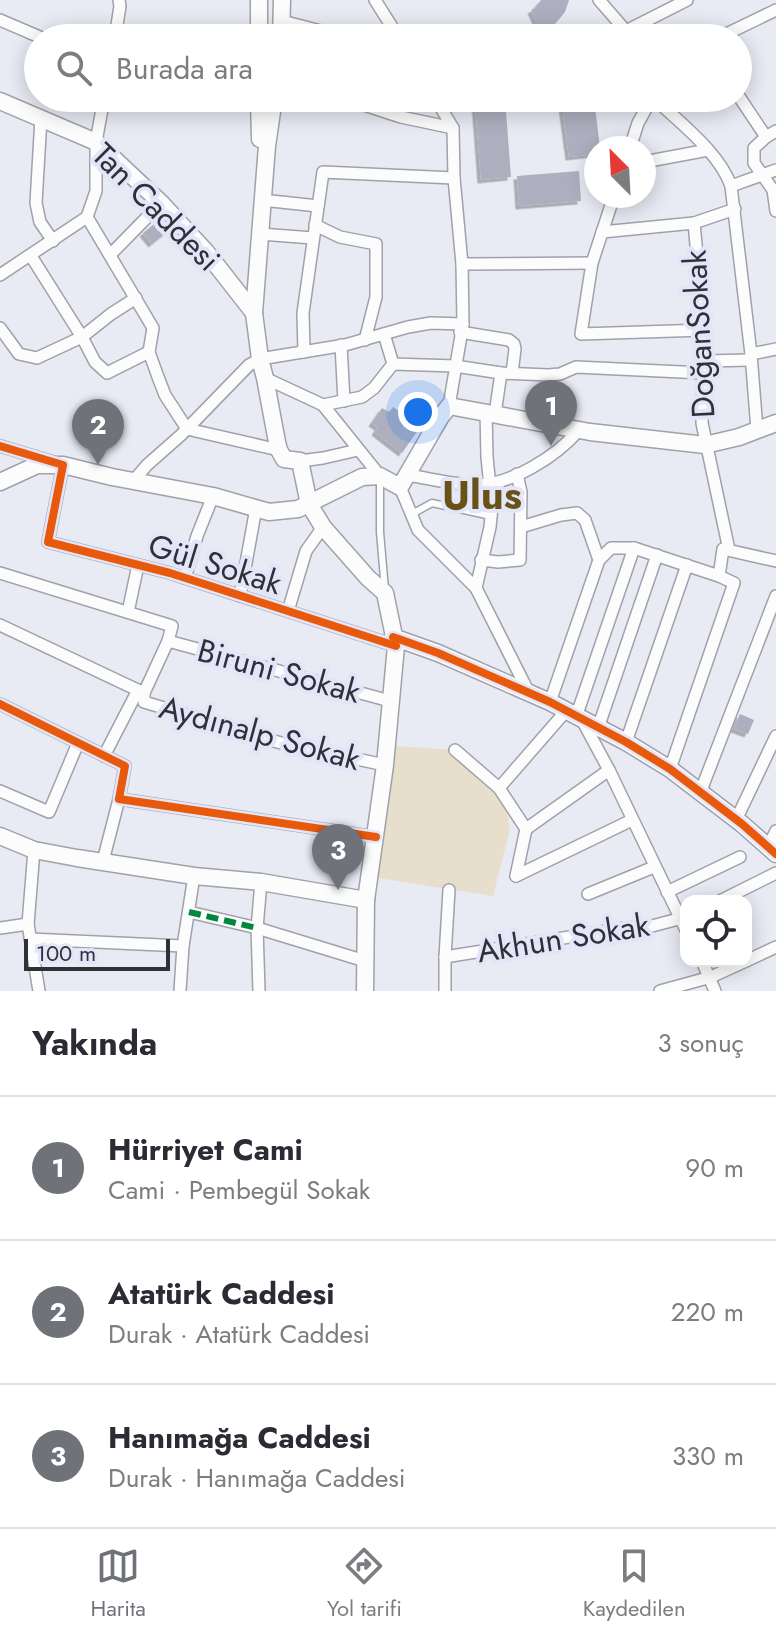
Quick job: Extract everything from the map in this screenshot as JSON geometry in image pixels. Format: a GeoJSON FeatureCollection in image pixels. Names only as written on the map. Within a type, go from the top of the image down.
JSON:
{"type":"FeatureCollection","features":[{"type":"Feature","properties":{"kind":"main road"},"geometry":{"type":"LineString","coordinates":[[259,0],[259,24]]}},
{"type":"Feature","properties":{"kind":"main road"},"geometry":{"type":"LineString","coordinates":[[281,24],[282,0]]}},
{"type":"Feature","properties":{"kind":"main road","name":"Tan Caddesi"},"geometry":{"type":"LineString","coordinates":[[0,101],[24,111]]}},
{"type":"Feature","properties":{"kind":"main road","name":"Tan Caddesi"},"geometry":{"type":"LineString","coordinates":[[27,112],[96,142],[161,203],[207,253],[254,313]]}},
{"type":"Feature","properties":{"kind":"main road"},"geometry":{"type":"LineString","coordinates":[[259,112],[262,198]]}},
{"type":"Feature","properties":{"kind":"main road"},"geometry":{"type":"LineString","coordinates":[[272,112],[262,198],[254,313],[279,450],[284,459],[300,461],[309,504],[323,527],[385,593],[394,641],[385,765],[366,900],[365,991]]}},
{"type":"Feature","properties":{"kind":"main road"},"geometry":{"type":"LineString","coordinates":[[0,482],[37,465],[63,465],[213,496],[269,512],[284,511],[309,504],[362,477],[380,476],[403,481],[449,406],[579,430],[705,445],[739,437],[776,423]]}},
{"type":"Feature","properties":{"kind":"main road"},"geometry":{"type":"LineString","coordinates":[[394,641],[438,653],[550,702],[626,742],[670,769],[772,850]]}},
{"type":"Feature","properties":{"kind":"main road"},"geometry":{"type":"LineString","coordinates":[[0,836],[34,850],[366,900]]}},
{"type":"Feature","properties":{"kind":"street"},"geometry":{"type":"LineString","coordinates":[[117,24],[119,0]]}},
{"type":"Feature","properties":{"kind":"street"},"geometry":{"type":"LineString","coordinates":[[599,0],[620,24]]}},
{"type":"Feature","properties":{"kind":"street"},"geometry":{"type":"LineString","coordinates":[[646,24],[687,0]]}},
{"type":"Feature","properties":{"kind":"street"},"geometry":{"type":"LineString","coordinates":[[380,3],[391,24]]}},
{"type":"Feature","properties":{"kind":"street"},"geometry":{"type":"LineString","coordinates":[[747,24],[776,10]]}},
{"type":"Feature","properties":{"kind":"street"},"geometry":{"type":"LineString","coordinates":[[0,20],[24,30]]}},
{"type":"Feature","properties":{"kind":"street"},"geometry":{"type":"LineString","coordinates":[[0,275],[87,217],[96,191],[96,142],[101,112]]}},
{"type":"Feature","properties":{"kind":"street"},"geometry":{"type":"LineString","coordinates":[[386,112],[453,128]]}},
{"type":"Feature","properties":{"kind":"street"},"geometry":{"type":"LineString","coordinates":[[443,112],[453,128],[462,264],[462,328],[449,406]]}},
{"type":"Feature","properties":{"kind":"street"},"geometry":{"type":"LineString","coordinates":[[634,136],[645,112]]}},
{"type":"Feature","properties":{"kind":"street"},"geometry":{"type":"LineString","coordinates":[[668,112],[708,150],[726,173],[731,186],[757,430]]}},
{"type":"Feature","properties":{"kind":"street"},"geometry":{"type":"LineString","coordinates":[[752,112],[771,134],[754,148],[754,163],[774,192],[776,211]]}},
{"type":"Feature","properties":{"kind":"street"},"geometry":{"type":"LineString","coordinates":[[41,118],[36,203],[40,222],[53,241]]}},
{"type":"Feature","properties":{"kind":"street"},"geometry":{"type":"LineString","coordinates":[[656,160],[708,150]]}},
{"type":"Feature","properties":{"kind":"street"},"geometry":{"type":"LineString","coordinates":[[731,186],[776,170]]}},
{"type":"Feature","properties":{"kind":"street"},"geometry":{"type":"LineString","coordinates":[[304,352],[303,313],[323,172],[454,178]]}},
{"type":"Feature","properties":{"kind":"street"},"geometry":{"type":"LineString","coordinates":[[262,198],[318,206]]}},
{"type":"Feature","properties":{"kind":"street"},"geometry":{"type":"LineString","coordinates":[[110,255],[161,203]]}},
{"type":"Feature","properties":{"kind":"street"},"geometry":{"type":"LineString","coordinates":[[610,208],[592,263],[581,334],[704,330]]}},
{"type":"Feature","properties":{"kind":"street"},"geometry":{"type":"LineString","coordinates":[[602,232],[694,223],[735,209]]}},
{"type":"Feature","properties":{"kind":"street"},"geometry":{"type":"LineString","coordinates":[[87,217],[153,328],[149,352],[165,395],[187,429],[279,450]]}},
{"type":"Feature","properties":{"kind":"street","name":"DoğanSokak"},"geometry":{"type":"LineString","coordinates":[[694,223],[704,330],[702,423],[726,550]]}},
{"type":"Feature","properties":{"kind":"street"},"geometry":{"type":"LineString","coordinates":[[260,234],[314,231],[376,244],[376,297],[365,340]]}},
{"type":"Feature","properties":{"kind":"street"},"geometry":{"type":"LineString","coordinates":[[31,256],[95,362],[107,373],[149,352]]}},
{"type":"Feature","properties":{"kind":"street"},"geometry":{"type":"LineString","coordinates":[[462,264],[592,263]]}},
{"type":"Feature","properties":{"kind":"street"},"geometry":{"type":"LineString","coordinates":[[0,328],[19,354],[37,358],[82,337],[136,298]]}},
{"type":"Feature","properties":{"kind":"street"},"geometry":{"type":"LineString","coordinates":[[134,480],[249,365],[260,359],[365,340],[431,323],[509,340],[515,349],[490,413],[491,516],[476,588]]}},
{"type":"Feature","properties":{"kind":"street"},"geometry":{"type":"LineString","coordinates":[[384,334],[393,364]]}},
{"type":"Feature","properties":{"kind":"street"},"geometry":{"type":"LineString","coordinates":[[341,345],[344,401]]}},
{"type":"Feature","properties":{"kind":"street"},"geometry":{"type":"LineString","coordinates":[[393,364],[548,375],[576,367],[703,367],[776,349]]}},
{"type":"Feature","properties":{"kind":"street"},"geometry":{"type":"LineString","coordinates":[[323,405],[362,397],[374,388],[393,364]]}},
{"type":"Feature","properties":{"kind":"street"},"geometry":{"type":"LineString","coordinates":[[265,378],[323,405],[380,476]]}},
{"type":"Feature","properties":{"kind":"street"},"geometry":{"type":"LineString","coordinates":[[529,694],[476,588],[418,530],[403,481],[476,485],[509,478],[545,460],[579,430]]}},
{"type":"Feature","properties":{"kind":"street"},"geometry":{"type":"LineString","coordinates":[[0,446],[63,465]]}},
{"type":"Feature","properties":{"kind":"street"},"geometry":{"type":"LineString","coordinates":[[300,461],[358,450]]}},
{"type":"Feature","properties":{"kind":"street","name":"Gül Sokak"},"geometry":{"type":"LineString","coordinates":[[63,465],[48,542],[185,578],[394,641]]}},
{"type":"Feature","properties":{"kind":"street"},"geometry":{"type":"LineString","coordinates":[[481,560],[520,560],[521,492],[517,474]]}},
{"type":"Feature","properties":{"kind":"street"},"geometry":{"type":"LineString","coordinates":[[185,578],[213,496]]}},
{"type":"Feature","properties":{"kind":"street"},"geometry":{"type":"LineString","coordinates":[[240,596],[256,508]]}},
{"type":"Feature","properties":{"kind":"street"},"geometry":{"type":"LineString","coordinates":[[521,527],[577,513],[585,520],[599,560]]}},
{"type":"Feature","properties":{"kind":"street"},"geometry":{"type":"LineString","coordinates":[[288,611],[306,551],[323,527]]}},
{"type":"Feature","properties":{"kind":"street"},"geometry":{"type":"LineString","coordinates":[[550,702],[599,560],[611,548],[634,548],[734,583],[670,769]]}},
{"type":"Feature","properties":{"kind":"street"},"geometry":{"type":"LineString","coordinates":[[499,788],[575,716],[634,548]]}},
{"type":"Feature","properties":{"kind":"street"},"geometry":{"type":"LineString","coordinates":[[719,576],[726,550],[776,561]]}},
{"type":"Feature","properties":{"kind":"street"},"geometry":{"type":"LineString","coordinates":[[598,728],[657,555]]}},
{"type":"Feature","properties":{"kind":"street"},"geometry":{"type":"LineString","coordinates":[[128,612],[138,565]]}},
{"type":"Feature","properties":{"kind":"street"},"geometry":{"type":"LineString","coordinates":[[626,742],[687,565]]}},
{"type":"Feature","properties":{"kind":"street","name":"Biruni Sokak"},"geometry":{"type":"LineString","coordinates":[[0,573],[172,626],[168,641],[390,701]]}},
{"type":"Feature","properties":{"kind":"street"},"geometry":{"type":"LineString","coordinates":[[700,793],[776,596]]}},
{"type":"Feature","properties":{"kind":"street"},"geometry":{"type":"LineString","coordinates":[[0,625],[141,692]]}},
{"type":"Feature","properties":{"kind":"street"},"geometry":{"type":"LineString","coordinates":[[104,756],[168,641]]}},
{"type":"Feature","properties":{"kind":"street","name":"Aydınalp Sokak"},"geometry":{"type":"LineString","coordinates":[[141,692],[144,702],[281,743],[385,765]]}},
{"type":"Feature","properties":{"kind":"street"},"geometry":{"type":"LineString","coordinates":[[0,704],[125,766],[103,861]]}},
{"type":"Feature","properties":{"kind":"street"},"geometry":{"type":"LineString","coordinates":[[575,716],[609,770],[680,915]]}},
{"type":"Feature","properties":{"kind":"street"},"geometry":{"type":"LineString","coordinates":[[736,820],[776,736]]}},
{"type":"Feature","properties":{"kind":"street"},"geometry":{"type":"LineString","coordinates":[[0,791],[49,812],[78,743]]}},
{"type":"Feature","properties":{"kind":"street"},"geometry":{"type":"LineString","coordinates":[[455,750],[499,788],[526,829]]}},
{"type":"Feature","properties":{"kind":"street"},"geometry":{"type":"LineString","coordinates":[[609,770],[526,829],[516,876],[632,820]]}},
{"type":"Feature","properties":{"kind":"street"},"geometry":{"type":"LineString","coordinates":[[119,799],[376,837]]}},
{"type":"Feature","properties":{"kind":"street"},"geometry":{"type":"LineString","coordinates":[[772,850],[776,831]]}},
{"type":"Feature","properties":{"kind":"street"},"geometry":{"type":"LineString","coordinates":[[34,850],[28,924],[39,991]]}},
{"type":"Feature","properties":{"kind":"street"},"geometry":{"type":"LineString","coordinates":[[667,892],[740,857]]}},
{"type":"Feature","properties":{"kind":"street"},"geometry":{"type":"LineString","coordinates":[[588,894],[654,867]]}},
{"type":"Feature","properties":{"kind":"street"},"geometry":{"type":"LineString","coordinates":[[732,895],[776,873]]}},
{"type":"Feature","properties":{"kind":"street"},"geometry":{"type":"LineString","coordinates":[[180,991],[183,946],[194,876]]}},
{"type":"Feature","properties":{"kind":"street"},"geometry":{"type":"LineString","coordinates":[[259,991],[257,928],[261,882]]}},
{"type":"Feature","properties":{"kind":"street"},"geometry":{"type":"LineString","coordinates":[[445,991],[449,890]]}},
{"type":"Feature","properties":{"kind":"street"},"geometry":{"type":"LineString","coordinates":[[189,912],[257,928],[365,961]]}},
{"type":"Feature","properties":{"kind":"street","name":"Akhun Sokak"},"geometry":{"type":"LineString","coordinates":[[445,957],[612,930],[680,922]]}},
{"type":"Feature","properties":{"kind":"street"},"geometry":{"type":"LineString","coordinates":[[0,928],[28,924]]}},
{"type":"Feature","properties":{"kind":"street"},"geometry":{"type":"LineString","coordinates":[[30,939],[183,946]]}},
{"type":"Feature","properties":{"kind":"street"},"geometry":{"type":"LineString","coordinates":[[752,958],[776,947]]}},
{"type":"Feature","properties":{"kind":"street"},"geometry":{"type":"LineString","coordinates":[[705,967],[715,991]]}},
{"type":"Feature","properties":{"kind":"street"},"geometry":{"type":"LineString","coordinates":[[660,991],[711,977],[733,967]]}},
{"type":"Feature","properties":{"kind":"lane"},"geometry":{"type":"LineString","coordinates":[[380,476],[385,593]]}},
{"type":"Feature","properties":{"kind":"lane"},"geometry":{"type":"LineString","coordinates":[[412,514],[432,503],[491,516]]}},
{"type":"Feature","properties":{"kind":"shaded area"},"geometry":{"type":"Polygon","coordinates":[[[395,746],[455,750],[479,772],[505,804],[510,829],[493,896],[378,878],[395,746]]]}},
{"type":"Feature","properties":{"kind":"building"},"geometry":{"type":"Polygon","coordinates":[[[541,0],[569,0],[565,12],[555,24],[537,24],[531,10],[541,0]]]}},
{"type":"Feature","properties":{"kind":"building"},"geometry":{"type":"Polygon","coordinates":[[[476,112],[506,112],[511,177],[481,180],[476,112]]]}},
{"type":"Feature","properties":{"kind":"building"},"geometry":{"type":"Polygon","coordinates":[[[563,112],[596,112],[599,136],[584,136],[584,155],[569,157],[563,112]]]}},
{"type":"Feature","properties":{"kind":"building"},"geometry":{"type":"Polygon","coordinates":[[[579,171],[581,201],[519,206],[517,176],[579,171]]]}},
{"type":"Feature","properties":{"kind":"building"},"geometry":{"type":"Polygon","coordinates":[[[158,221],[167,232],[152,244],[143,233],[158,221]]]}},
{"type":"Feature","properties":{"kind":"building"},"geometry":{"type":"Polygon","coordinates":[[[393,407],[421,426],[402,453],[375,432],[378,427],[372,423],[382,408],[389,412],[393,407]]]}},
{"type":"Feature","properties":{"kind":"building"},"geometry":{"type":"Polygon","coordinates":[[[740,714],[754,720],[748,734],[734,729],[740,714]]]}},
{"type":"Feature","properties":{"kind":"marked path"},"geometry":{"type":"LineString","coordinates":[[189,912],[257,928]]}},
{"type":"Feature","properties":{"kind":"cycle path"},"geometry":{"type":"LineString","coordinates":[[0,446],[63,465],[48,542],[170,573],[396,646]]}},
{"type":"Feature","properties":{"kind":"cycle path"},"geometry":{"type":"LineString","coordinates":[[393,637],[438,653],[550,702],[626,742],[670,769],[776,854]]}},
{"type":"Feature","properties":{"kind":"cycle path"},"geometry":{"type":"LineString","coordinates":[[0,704],[125,766],[119,799],[376,837]]}},
{"type":"Feature","properties":{"kind":"place","name":"Hürriyet Cami"},"geometry":{"type":"Point","coordinates":[551,446]}},
{"type":"Feature","properties":{"kind":"place","name":"Atatürk Caddesi"},"geometry":{"type":"Point","coordinates":[98,465]}},
{"type":"Feature","properties":{"kind":"place","name":"Hanımağa Caddesi"},"geometry":{"type":"Point","coordinates":[338,890]}},
{"type":"Feature","properties":{"kind":"district","name":"Ulus"},"geometry":{"type":"Point","coordinates":[482,495]}}]}
